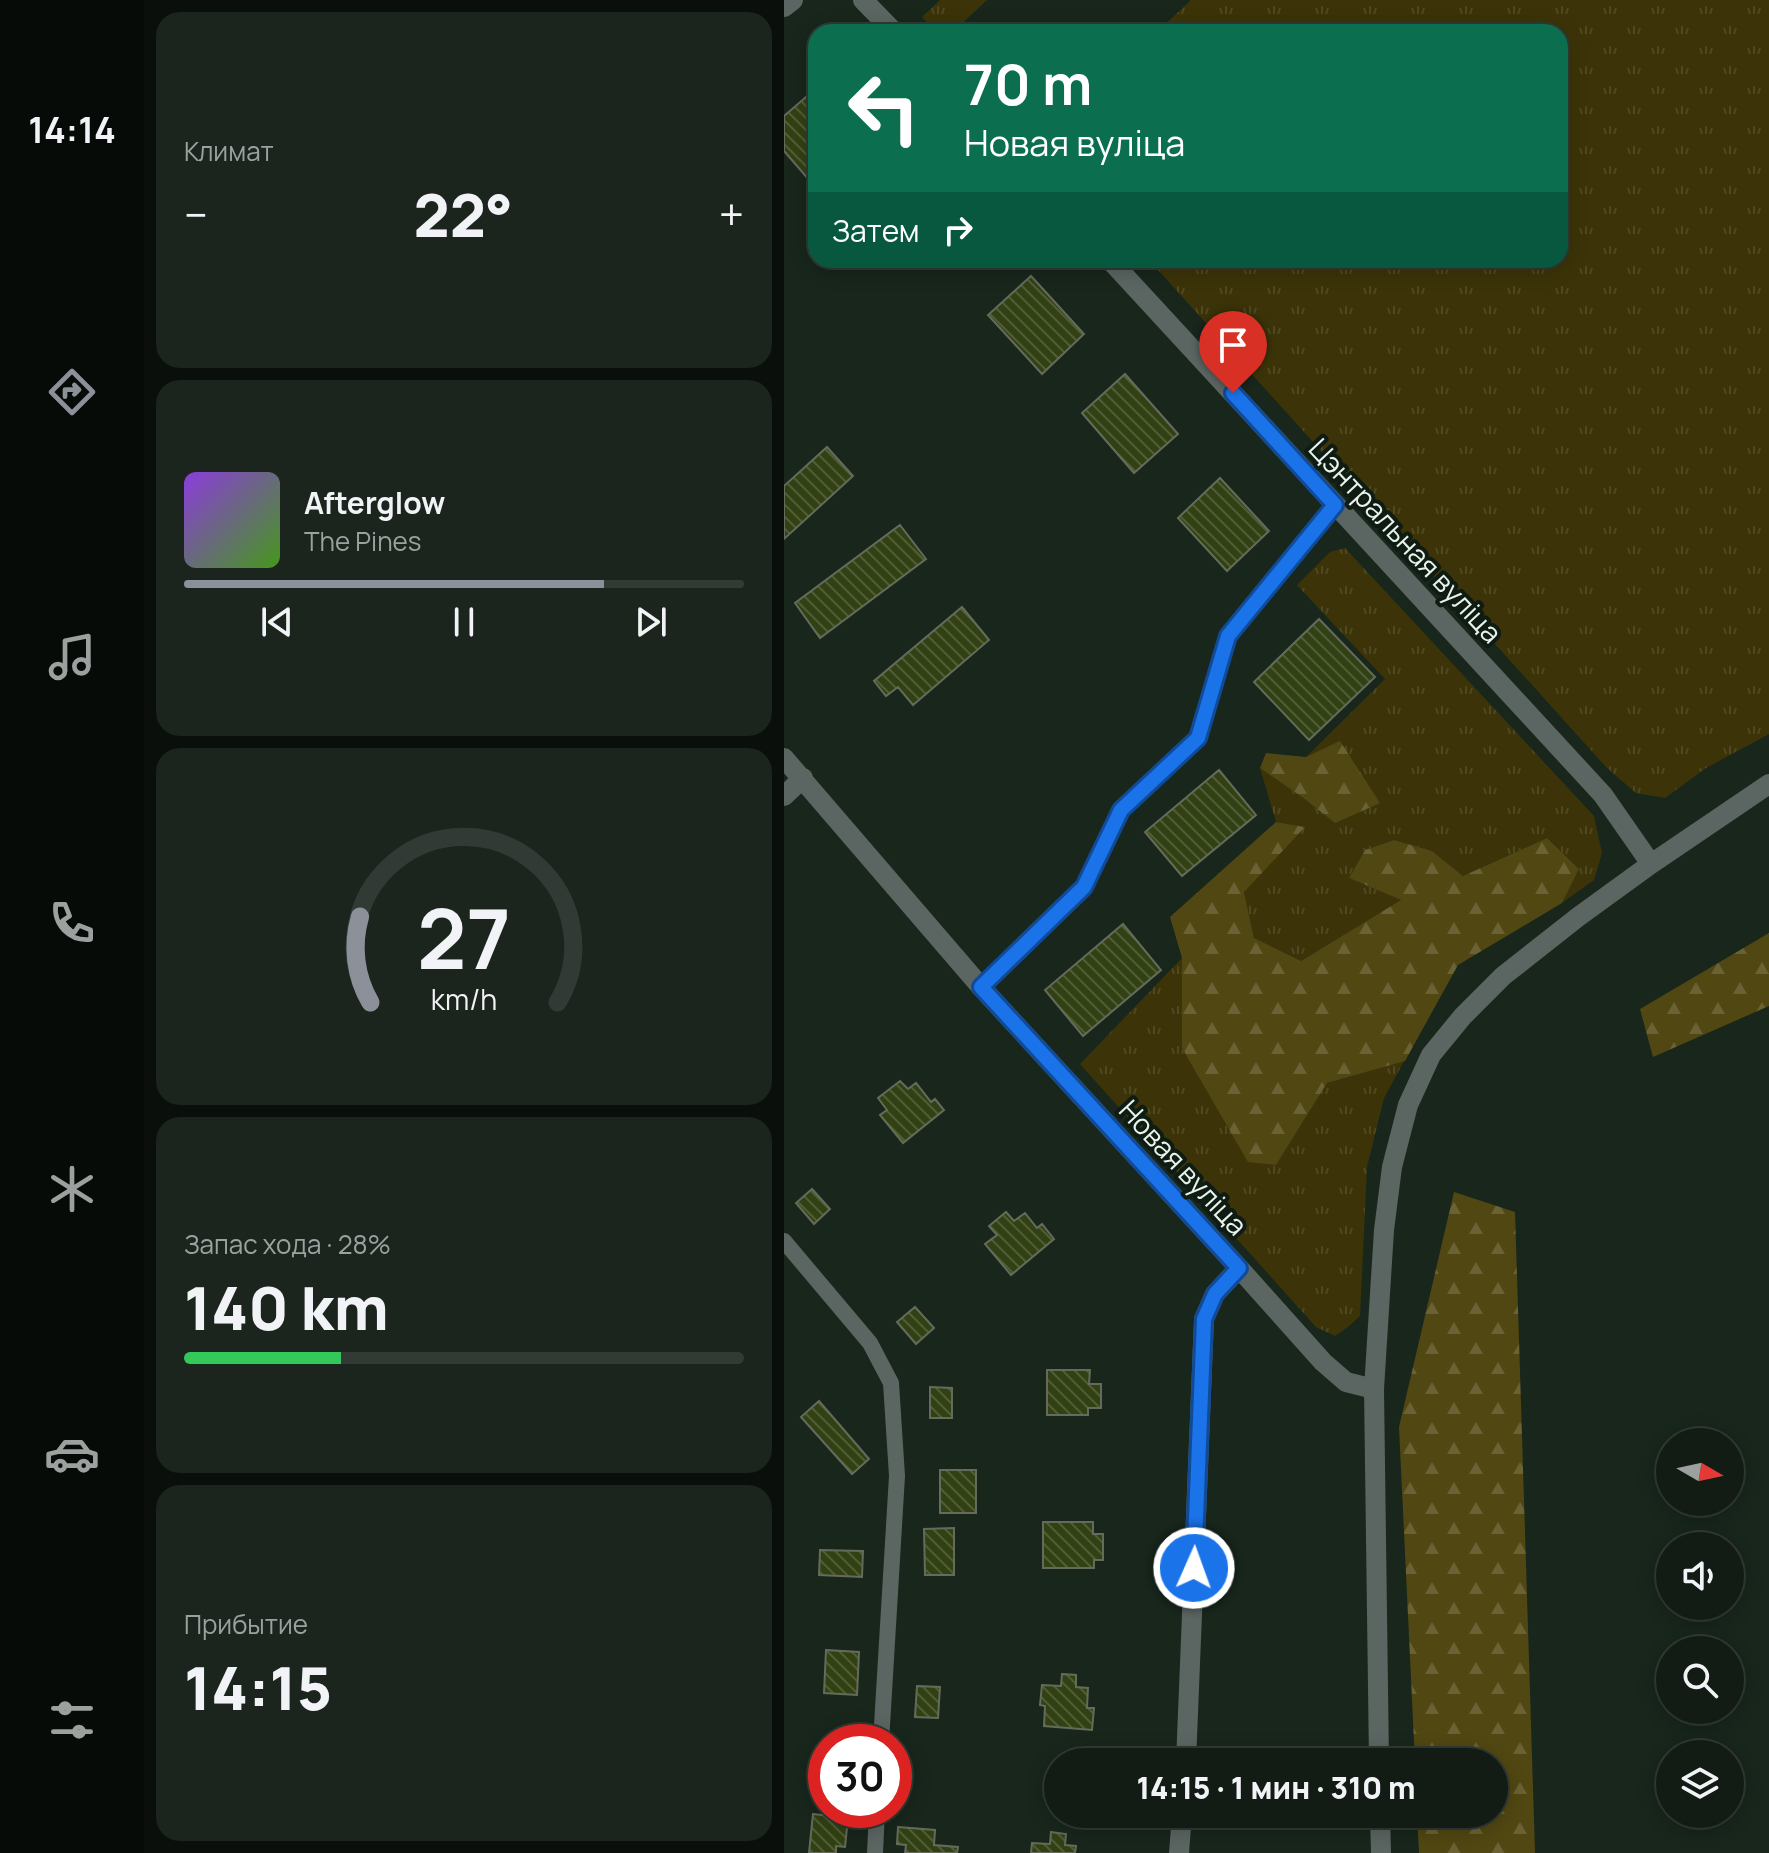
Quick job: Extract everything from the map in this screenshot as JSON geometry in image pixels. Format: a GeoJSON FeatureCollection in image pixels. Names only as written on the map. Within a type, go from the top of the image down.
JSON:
{"type":"FeatureCollection","features":[{"type":"Feature","properties":{"kind":"street"},"geometry":{"type":"LineString","coordinates":[[784,7],[793,0]]}},
{"type":"Feature","properties":{"kind":"street"},"geometry":{"type":"LineString","coordinates":[[863,0],[886,24]]}},
{"type":"Feature","properties":{"kind":"street","name":"Цэнтральная вуліца"},"geometry":{"type":"LineString","coordinates":[[1117,268],[1603,795],[1651,864]]}},
{"type":"Feature","properties":{"kind":"street","name":"Новая вуліца"},"geometry":{"type":"LineString","coordinates":[[784,758],[981,987],[1239,1268],[1215,1294],[1204,1319],[1187,1748]]}},
{"type":"Feature","properties":{"kind":"street"},"geometry":{"type":"LineString","coordinates":[[784,796],[803,778]]}},
{"type":"Feature","properties":{"kind":"street"},"geometry":{"type":"LineString","coordinates":[[1379,1748],[1374,1389],[1384,1230],[1392,1167],[1408,1105],[1431,1055],[1463,1016],[1503,976],[1651,864],[1769,784]]}},
{"type":"Feature","properties":{"kind":"street"},"geometry":{"type":"LineString","coordinates":[[1239,1268],[1323,1362],[1346,1382],[1374,1389]]}},
{"type":"Feature","properties":{"kind":"street"},"geometry":{"type":"LineString","coordinates":[[1179,1853],[1181,1828]]}},
{"type":"Feature","properties":{"kind":"street"},"geometry":{"type":"LineString","coordinates":[[1380,1828],[1381,1853]]}},
{"type":"Feature","properties":{"kind":"lane"},"geometry":{"type":"LineString","coordinates":[[981,987],[1084,887],[1121,810],[1198,738],[1228,636],[1335,505]]}},
{"type":"Feature","properties":{"kind":"lane"},"geometry":{"type":"LineString","coordinates":[[784,1241],[870,1343],[891,1383],[897,1476],[882,1724]]}},
{"type":"Feature","properties":{"kind":"lane"},"geometry":{"type":"LineString","coordinates":[[875,1853],[876,1828]]}},
{"type":"Feature","properties":{"kind":"green space"},"geometry":{"type":"Polygon","coordinates":[[[940,0],[987,0],[962,24],[928,24],[922,17],[940,0]]]}},
{"type":"Feature","properties":{"kind":"green space"},"geometry":{"type":"Polygon","coordinates":[[[1191,0],[1769,0],[1769,734],[1706,768],[1665,798],[1636,793],[1607,768],[1156,268],[1568,268],[1568,24],[1166,24],[1191,0]]]}},
{"type":"Feature","properties":{"kind":"green space"},"geometry":{"type":"Polygon","coordinates":[[[1345,548],[1594,816],[1602,853],[1594,880],[1562,903],[1579,869],[1547,838],[1463,876],[1432,851],[1394,840],[1365,850],[1349,878],[1401,900],[1301,961],[1254,938],[1244,891],[1304,827],[1276,822],[1260,768],[1335,823],[1306,757],[1385,679],[1297,585],[1330,552],[1345,548]]]}},
{"type":"Feature","properties":{"kind":"green space"},"geometry":{"type":"Polygon","coordinates":[[[1340,741],[1380,803],[1335,823],[1260,768],[1266,753],[1306,757],[1340,741]]]}},
{"type":"Feature","properties":{"kind":"green space"},"geometry":{"type":"Polygon","coordinates":[[[1276,822],[1305,827],[1244,892],[1254,938],[1301,961],[1401,900],[1349,878],[1365,850],[1394,840],[1432,851],[1463,876],[1547,838],[1579,869],[1562,903],[1458,965],[1405,1061],[1327,1083],[1276,1165],[1248,1162],[1182,1048],[1182,958],[1170,917],[1276,822]]]}},
{"type":"Feature","properties":{"kind":"green space"},"geometry":{"type":"Polygon","coordinates":[[[1769,933],[1769,1006],[1653,1057],[1640,1009],[1769,933]]]}},
{"type":"Feature","properties":{"kind":"green space"},"geometry":{"type":"Polygon","coordinates":[[[1182,958],[1182,1048],[1276,1165],[1327,1083],[1404,1061],[1384,1098],[1367,1167],[1360,1316],[1335,1336],[1316,1327],[1080,1064],[1182,958]]]}},
{"type":"Feature","properties":{"kind":"green space"},"geometry":{"type":"Polygon","coordinates":[[[1454,1192],[1515,1212],[1535,1853],[1419,1853],[1418,1828],[1508,1828],[1508,1748],[1414,1748],[1399,1427],[1454,1192]]]}},
{"type":"Feature","properties":{"kind":"building"},"geometry":{"type":"Polygon","coordinates":[[[808,95],[808,179],[784,151],[784,116],[808,95]]]}},
{"type":"Feature","properties":{"kind":"building"},"geometry":{"type":"Polygon","coordinates":[[[1031,276],[1084,334],[1042,374],[988,315],[1031,276]]]}},
{"type":"Feature","properties":{"kind":"building"},"geometry":{"type":"Polygon","coordinates":[[[1125,374],[1178,434],[1134,473],[1082,413],[1125,374]]]}},
{"type":"Feature","properties":{"kind":"building"},"geometry":{"type":"Polygon","coordinates":[[[827,447],[853,476],[784,539],[784,486],[827,447]]]}},
{"type":"Feature","properties":{"kind":"building"},"geometry":{"type":"Polygon","coordinates":[[[1220,478],[1269,531],[1227,571],[1178,518],[1220,478]]]}},
{"type":"Feature","properties":{"kind":"building"},"geometry":{"type":"Polygon","coordinates":[[[900,525],[926,559],[820,638],[795,603],[900,525]]]}},
{"type":"Feature","properties":{"kind":"building"},"geometry":{"type":"Polygon","coordinates":[[[962,607],[989,640],[913,705],[898,687],[886,696],[874,681],[962,607]]]}},
{"type":"Feature","properties":{"kind":"building"},"geometry":{"type":"Polygon","coordinates":[[[1319,619],[1375,677],[1309,740],[1254,682],[1319,619]]]}},
{"type":"Feature","properties":{"kind":"building"},"geometry":{"type":"Polygon","coordinates":[[[1219,770],[1256,815],[1182,876],[1145,832],[1219,770]]]}},
{"type":"Feature","properties":{"kind":"building"},"geometry":{"type":"Polygon","coordinates":[[[1123,924],[1161,970],[1083,1036],[1045,990],[1123,924]]]}},
{"type":"Feature","properties":{"kind":"building"},"geometry":{"type":"Polygon","coordinates":[[[900,1081],[908,1089],[916,1083],[931,1102],[935,1099],[944,1110],[903,1143],[880,1115],[887,1110],[878,1098],[900,1081]]]}},
{"type":"Feature","properties":{"kind":"building"},"geometry":{"type":"Polygon","coordinates":[[[812,1189],[830,1209],[814,1224],[796,1203],[812,1189]]]}},
{"type":"Feature","properties":{"kind":"building"},"geometry":{"type":"Polygon","coordinates":[[[1006,1212],[1014,1221],[1025,1213],[1037,1228],[1042,1224],[1054,1239],[1011,1275],[985,1244],[997,1235],[989,1226],[1006,1212]]]}},
{"type":"Feature","properties":{"kind":"building"},"geometry":{"type":"Polygon","coordinates":[[[915,1307],[934,1328],[916,1344],[897,1322],[915,1307]]]}},
{"type":"Feature","properties":{"kind":"building"},"geometry":{"type":"Polygon","coordinates":[[[1047,1370],[1090,1370],[1089,1384],[1101,1384],[1101,1408],[1088,1408],[1088,1415],[1047,1415],[1047,1370]]]}},
{"type":"Feature","properties":{"kind":"building"},"geometry":{"type":"Polygon","coordinates":[[[930,1387],[952,1388],[952,1418],[930,1418],[930,1387]]]}},
{"type":"Feature","properties":{"kind":"building"},"geometry":{"type":"Polygon","coordinates":[[[819,1401],[869,1459],[852,1474],[801,1417],[819,1401]]]}},
{"type":"Feature","properties":{"kind":"building"},"geometry":{"type":"Polygon","coordinates":[[[940,1470],[976,1470],[976,1513],[940,1513],[940,1470]]]}},
{"type":"Feature","properties":{"kind":"building"},"geometry":{"type":"Polygon","coordinates":[[[1043,1522],[1093,1522],[1093,1534],[1103,1534],[1103,1560],[1094,1560],[1094,1568],[1043,1568],[1043,1522]]]}},
{"type":"Feature","properties":{"kind":"building"},"geometry":{"type":"Polygon","coordinates":[[[954,1528],[954,1575],[925,1575],[924,1529],[954,1528]]]}},
{"type":"Feature","properties":{"kind":"building"},"geometry":{"type":"Polygon","coordinates":[[[820,1550],[863,1551],[862,1577],[819,1575],[820,1550]]]}},
{"type":"Feature","properties":{"kind":"building"},"geometry":{"type":"Polygon","coordinates":[[[826,1650],[859,1652],[857,1695],[824,1693],[826,1650]]]}},
{"type":"Feature","properties":{"kind":"building"},"geometry":{"type":"Polygon","coordinates":[[[1062,1674],[1076,1675],[1076,1687],[1088,1688],[1087,1708],[1094,1708],[1092,1730],[1044,1726],[1045,1706],[1040,1705],[1042,1685],[1061,1686],[1062,1674]]]}},
{"type":"Feature","properties":{"kind":"building"},"geometry":{"type":"Polygon","coordinates":[[[917,1686],[940,1687],[938,1718],[915,1717],[917,1686]]]}},
{"type":"Feature","properties":{"kind":"building"},"geometry":{"type":"Polygon","coordinates":[[[812,1828],[847,1828],[845,1847],[836,1846],[836,1853],[809,1853],[812,1828]]]}},
{"type":"Feature","properties":{"kind":"building"},"geometry":{"type":"Polygon","coordinates":[[[898,1828],[910,1828],[935,1830],[934,1845],[958,1847],[957,1853],[905,1853],[906,1845],[897,1844],[898,1828]]]}},
{"type":"Feature","properties":{"kind":"building"},"geometry":{"type":"Polygon","coordinates":[[[1051,1832],[1066,1834],[1065,1845],[1076,1846],[1075,1853],[1031,1853],[1032,1843],[1050,1844],[1051,1832]]]}},
{"type":"Feature","properties":{"kind":"route"},"geometry":{"type":"LineString","coordinates":[[1194,1568],[1204,1319],[1215,1294],[1239,1268],[981,987],[1084,887],[1121,810],[1198,738],[1228,636],[1335,505],[1233,393]]}}]}
